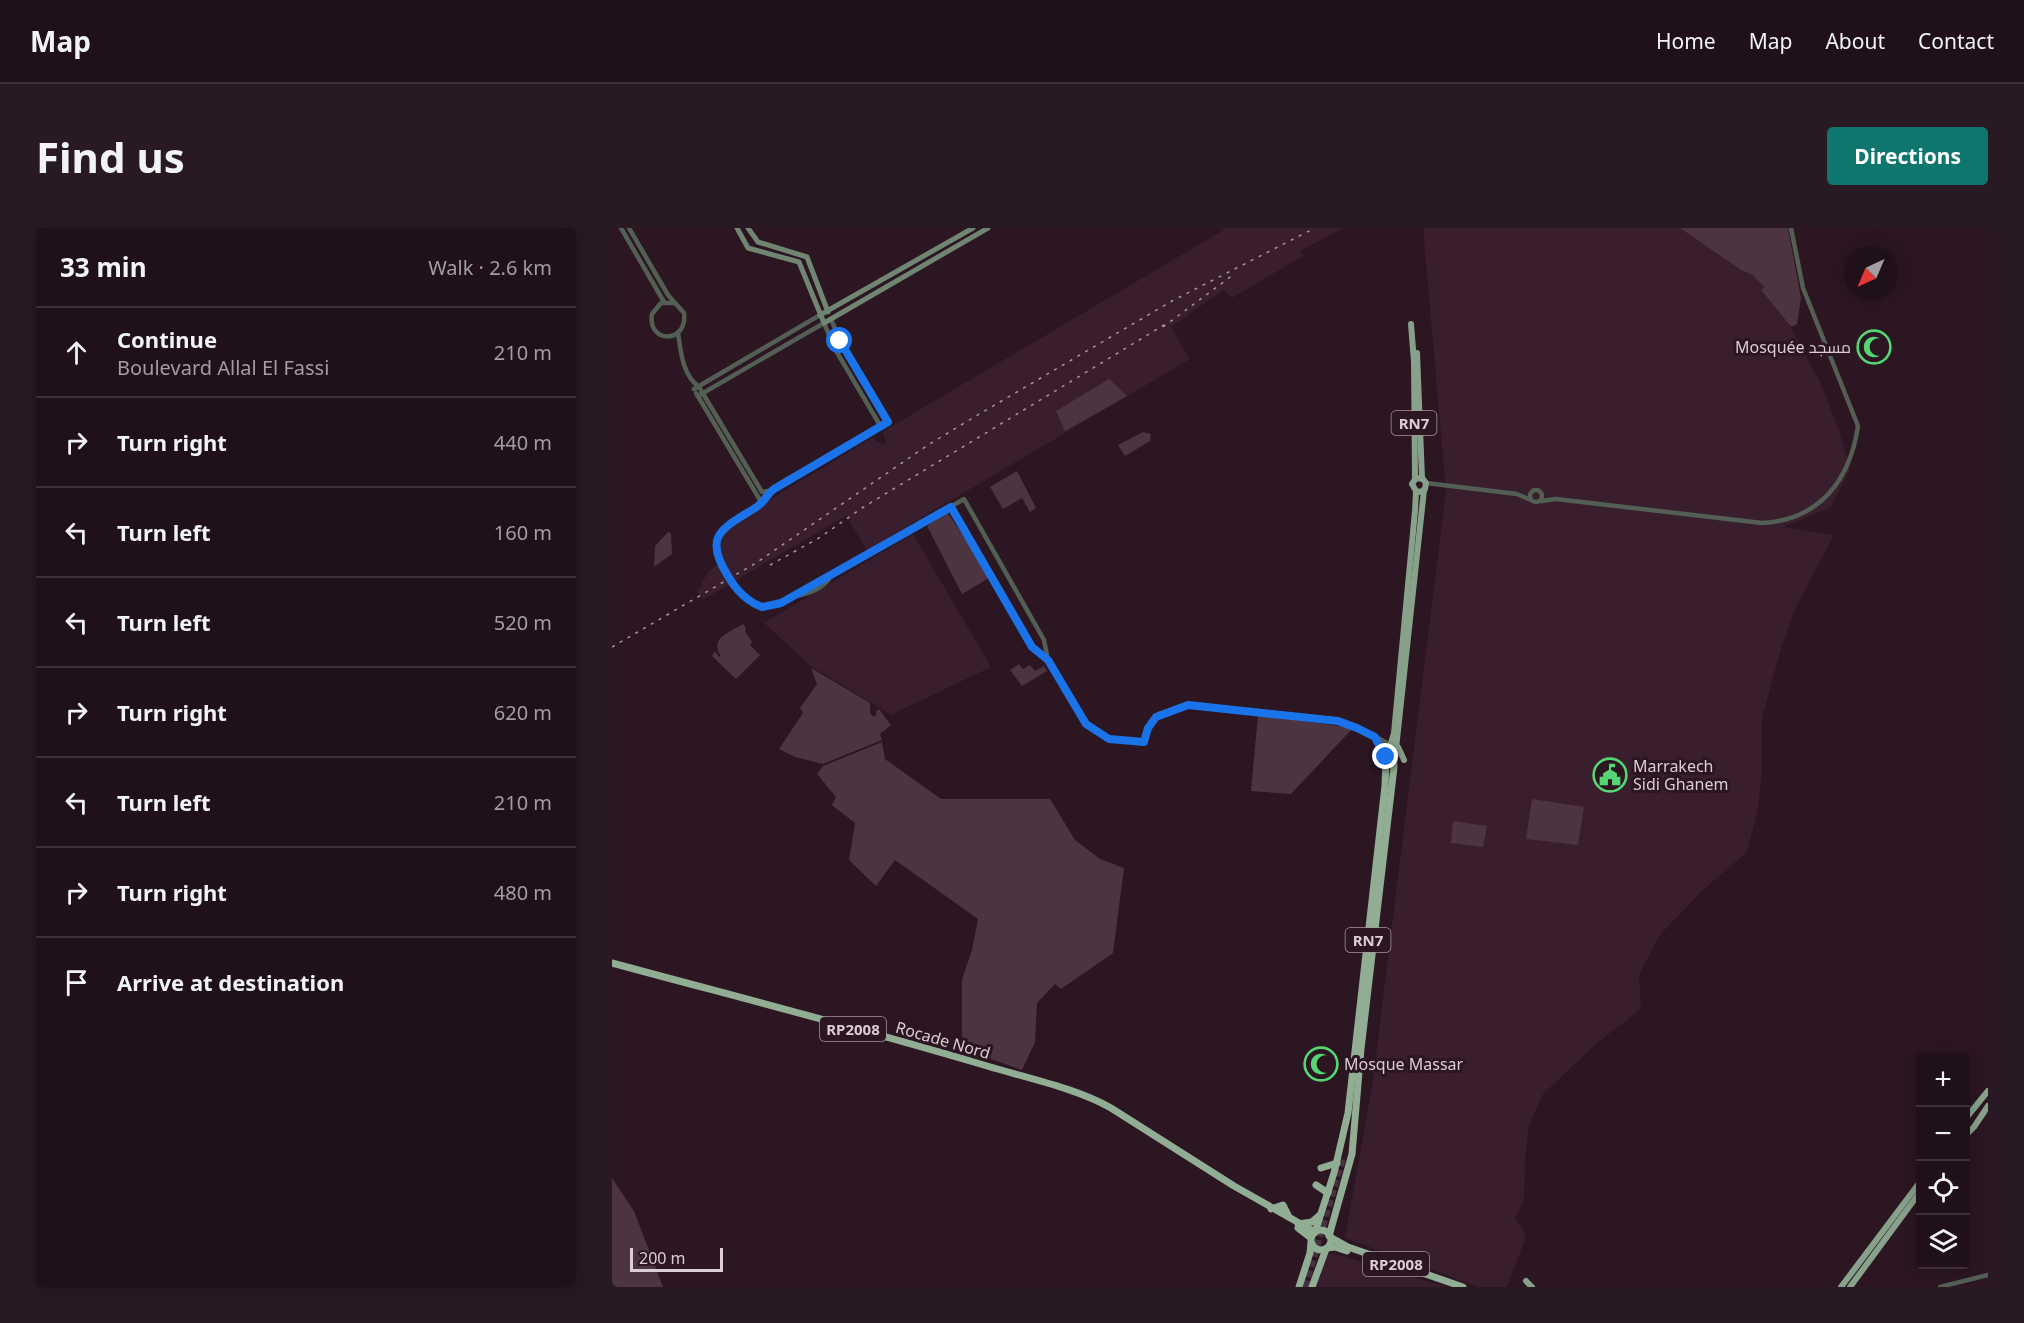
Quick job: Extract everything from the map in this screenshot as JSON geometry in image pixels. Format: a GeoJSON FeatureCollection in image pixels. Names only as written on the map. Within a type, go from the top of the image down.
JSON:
{"type":"FeatureCollection","features":[{"type":"Feature","properties":{"kind":"highway","name":"RN7"},"geometry":{"type":"LineString","coordinates":[[1351,1120],[1386,760]]}},
{"type":"Feature","properties":{"kind":"highway","name":"RN7"},"geometry":{"type":"LineString","coordinates":[[1345,1157],[1361,1049],[1394,766]]}},
{"type":"Feature","properties":{"kind":"highway","name":"Rocade Nord"},"geometry":{"type":"LineString","coordinates":[[612,963],[929,1049],[1093,1099],[1295,1222],[1313,1236]]}},
{"type":"Feature","properties":{"kind":"highway","name":"Rocade Nord"},"geometry":{"type":"LineString","coordinates":[[1093,1099],[1313,1236]]}},
{"type":"Feature","properties":{"kind":"highway"},"geometry":{"type":"LineString","coordinates":[[1299,1287],[1351,1120]]}},
{"type":"Feature","properties":{"kind":"highway"},"geometry":{"type":"LineString","coordinates":[[1312,1287],[1330,1242],[1350,1167],[1351,1120]]}},
{"type":"Feature","properties":{"kind":"highway"},"geometry":{"type":"LineString","coordinates":[[1321,1168],[1337,1163]]}},
{"type":"Feature","properties":{"kind":"highway"},"geometry":{"type":"LineString","coordinates":[[1316,1185],[1328,1193]]}},
{"type":"Feature","properties":{"kind":"highway"},"geometry":{"type":"LineString","coordinates":[[1295,1222],[1312,1221],[1322,1214]]}},
{"type":"Feature","properties":{"kind":"highway"},"geometry":{"type":"LineString","coordinates":[[1313,1236],[1323,1231],[1330,1236]]}},
{"type":"Feature","properties":{"kind":"highway"},"geometry":{"type":"LineString","coordinates":[[1313,1236],[1318,1249],[1326,1248]]}},
{"type":"Feature","properties":{"kind":"highway","name":"RP2008"},"geometry":{"type":"LineString","coordinates":[[1330,1236],[1348,1247],[1463,1287]]}},
{"type":"Feature","properties":{"kind":"highway","name":"RP2008"},"geometry":{"type":"LineString","coordinates":[[1326,1248],[1342,1249],[1450,1287]]}},
{"type":"Feature","properties":{"kind":"highway"},"geometry":{"type":"LineString","coordinates":[[1321,1263],[1330,1254],[1342,1249]]}},
{"type":"Feature","properties":{"kind":"main road"},"geometry":{"type":"LineString","coordinates":[[737,228],[748,248],[799,262],[824,323],[988,228]]}},
{"type":"Feature","properties":{"kind":"main road"},"geometry":{"type":"LineString","coordinates":[[748,228],[758,242],[807,257],[831,319]]}},
{"type":"Feature","properties":{"kind":"main road"},"geometry":{"type":"LineString","coordinates":[[820,315],[973,228]]}},
{"type":"Feature","properties":{"kind":"main road","name":"RN7"},"geometry":{"type":"LineString","coordinates":[[1386,760],[1394,743],[1422,483],[1413,324]]}},
{"type":"Feature","properties":{"kind":"main road"},"geometry":{"type":"LineString","coordinates":[[1416,491],[1422,483]]}},
{"type":"Feature","properties":{"kind":"main road","name":"RN7"},"geometry":{"type":"LineString","coordinates":[[1394,766],[1396,752],[1394,733],[1416,491],[1412,484],[1422,483]]}},
{"type":"Feature","properties":{"kind":"main road"},"geometry":{"type":"LineString","coordinates":[[1394,743],[1404,760]]}},
{"type":"Feature","properties":{"kind":"main road"},"geometry":{"type":"LineString","coordinates":[[1970,1112],[1988,1091]]}},
{"type":"Feature","properties":{"kind":"main road"},"geometry":{"type":"LineString","coordinates":[[1970,1128],[1988,1105],[1980,1101]]}},
{"type":"Feature","properties":{"kind":"main road"},"geometry":{"type":"LineString","coordinates":[[1841,1287],[1916,1187]]}},
{"type":"Feature","properties":{"kind":"main road"},"geometry":{"type":"LineString","coordinates":[[1850,1287],[1916,1196]]}},
{"type":"Feature","properties":{"kind":"main road"},"geometry":{"type":"LineString","coordinates":[[1526,1281],[1532,1287]]}},
{"type":"Feature","properties":{"kind":"street"},"geometry":{"type":"LineString","coordinates":[[621,228],[664,302]]}},
{"type":"Feature","properties":{"kind":"street"},"geometry":{"type":"LineString","coordinates":[[628,228],[674,303],[682,309],[685,316],[684,324],[678,333],[670,336],[662,335],[652,325],[653,310],[664,302],[674,303]]}},
{"type":"Feature","properties":{"kind":"street"},"geometry":{"type":"LineString","coordinates":[[1422,483],[1517,494],[1538,490],[1556,499],[1762,523],[1781,521],[1812,509],[1828,496],[1842,477],[1851,459],[1858,426],[1803,288],[1791,228]]}},
{"type":"Feature","properties":{"kind":"street"},"geometry":{"type":"LineString","coordinates":[[696,388],[820,315]]}},
{"type":"Feature","properties":{"kind":"street"},"geometry":{"type":"LineString","coordinates":[[823,582],[774,606],[762,607],[742,595],[732,584],[721,565],[716,547],[719,535],[728,525],[759,505],[762,495],[888,422],[842,345],[831,319]]}},
{"type":"Feature","properties":{"kind":"street"},"geometry":{"type":"LineString","coordinates":[[700,395],[824,323],[835,349],[881,427]]}},
{"type":"Feature","properties":{"kind":"street"},"geometry":{"type":"LineString","coordinates":[[678,333],[682,363],[762,495]]}},
{"type":"Feature","properties":{"kind":"street"},"geometry":{"type":"LineString","coordinates":[[1531,500],[1532,492]]}},
{"type":"Feature","properties":{"kind":"street"},"geometry":{"type":"LineString","coordinates":[[1517,494],[1536,503],[1556,499]]}},
{"type":"Feature","properties":{"kind":"street"},"geometry":{"type":"LineString","coordinates":[[1541,501],[1542,494]]}},
{"type":"Feature","properties":{"kind":"street"},"geometry":{"type":"LineString","coordinates":[[794,596],[801,595],[964,499],[1044,640],[1048,660],[1086,724],[1109,739],[1144,742],[1148,728],[1156,717],[1188,705],[1334,720],[1394,743]]}},
{"type":"Feature","properties":{"kind":"street"},"geometry":{"type":"LineString","coordinates":[[951,507],[1032,647],[1048,660]]}},
{"type":"Feature","properties":{"kind":"street"},"geometry":{"type":"LineString","coordinates":[[801,595],[809,588]]}},
{"type":"Feature","properties":{"kind":"street"},"geometry":{"type":"LineString","coordinates":[[1375,737],[1386,760],[1394,766]]}},
{"type":"Feature","properties":{"kind":"street"},"geometry":{"type":"LineString","coordinates":[[1940,1287],[1988,1275]]}},
{"type":"Feature","properties":{"kind":"shaded area"},"geometry":{"type":"Polygon","coordinates":[[[1227,228],[1344,228],[1300,251],[1303,256],[1232,298],[1223,290],[1171,327],[1190,359],[867,550],[846,516],[704,599],[701,598],[696,590],[702,587],[702,582],[710,570],[718,563],[719,566],[724,563],[720,547],[723,535],[743,517],[874,437],[876,442],[879,441],[882,445],[886,442],[883,433],[887,429],[1227,228]]]}},
{"type":"Feature","properties":{"kind":"shaded area"},"geometry":{"type":"Polygon","coordinates":[[[1423,228],[1680,228],[1741,270],[1753,274],[1764,287],[1761,290],[1791,328],[1820,382],[1840,433],[1850,470],[1830,508],[1783,527],[1834,535],[1796,607],[1781,649],[1762,718],[1762,770],[1758,809],[1747,852],[1703,890],[1659,936],[1639,975],[1641,1009],[1597,1043],[1543,1094],[1529,1125],[1524,1198],[1515,1219],[1522,1227],[1526,1237],[1507,1287],[1479,1287],[1345,1238],[1372,1087],[1446,491],[1423,228]]]}},
{"type":"Feature","properties":{"kind":"shaded area"},"geometry":{"type":"Polygon","coordinates":[[[1680,228],[1788,228],[1801,298],[1797,324],[1791,327],[1761,290],[1764,287],[1753,275],[1741,270],[1680,228]]]}},
{"type":"Feature","properties":{"kind":"shaded area"},"geometry":{"type":"Polygon","coordinates":[[[1109,379],[1127,396],[1065,431],[1056,411],[1109,379]]]}},
{"type":"Feature","properties":{"kind":"shaded area"},"geometry":{"type":"Polygon","coordinates":[[[1143,432],[1151,434],[1150,441],[1125,456],[1118,445],[1143,432]]]}},
{"type":"Feature","properties":{"kind":"shaded area"},"geometry":{"type":"Polygon","coordinates":[[[1017,471],[1036,508],[1030,512],[1022,498],[1003,509],[990,487],[1017,471]]]}},
{"type":"Feature","properties":{"kind":"shaded area"},"geometry":{"type":"Polygon","coordinates":[[[947,512],[991,577],[962,594],[927,526],[947,512]]]}},
{"type":"Feature","properties":{"kind":"shaded area"},"geometry":{"type":"Polygon","coordinates":[[[668,532],[671,533],[672,554],[654,567],[655,546],[668,532]]]}},
{"type":"Feature","properties":{"kind":"shaded area"},"geometry":{"type":"Polygon","coordinates":[[[913,534],[991,667],[891,715],[811,666],[764,623],[913,534]]]}},
{"type":"Feature","properties":{"kind":"shaded area"},"geometry":{"type":"Polygon","coordinates":[[[743,624],[752,642],[750,645],[760,655],[736,679],[712,656],[715,651],[719,657],[721,656],[717,644],[719,640],[743,624]]]}},
{"type":"Feature","properties":{"kind":"shaded area"},"geometry":{"type":"Polygon","coordinates":[[[1019,664],[1023,669],[1030,665],[1035,671],[1044,666],[1047,671],[1022,686],[1010,670],[1019,664]]]}},
{"type":"Feature","properties":{"kind":"shaded area"},"geometry":{"type":"Polygon","coordinates":[[[811,668],[870,703],[870,713],[874,717],[877,714],[875,712],[879,709],[891,725],[880,734],[882,740],[823,764],[795,757],[779,749],[803,713],[800,708],[817,684],[811,668]]]}},
{"type":"Feature","properties":{"kind":"shaded area"},"geometry":{"type":"Polygon","coordinates":[[[1258,715],[1353,728],[1291,794],[1251,791],[1258,715]]]}},
{"type":"Feature","properties":{"kind":"shaded area"},"geometry":{"type":"Polygon","coordinates":[[[882,742],[885,759],[941,799],[1050,799],[1075,840],[1100,859],[1124,868],[1113,953],[1061,989],[1055,984],[1037,1003],[1035,1042],[1022,1070],[962,1049],[962,979],[972,950],[978,919],[895,860],[876,886],[849,860],[855,823],[832,805],[836,797],[817,774],[823,766],[882,742]]]}},
{"type":"Feature","properties":{"kind":"shaded area"},"geometry":{"type":"Polygon","coordinates":[[[1532,799],[1584,807],[1578,845],[1526,839],[1532,799]]]}},
{"type":"Feature","properties":{"kind":"shaded area"},"geometry":{"type":"Polygon","coordinates":[[[1453,821],[1487,826],[1483,847],[1451,843],[1453,821]]]}},
{"type":"Feature","properties":{"kind":"shaded area"},"geometry":{"type":"Polygon","coordinates":[[[612,1178],[634,1211],[663,1287],[612,1287],[612,1178]]]}},
{"type":"Feature","properties":{"kind":"shaded area"},"geometry":{"type":"Polygon","coordinates":[[[1331,1253],[1447,1287],[1313,1287],[1320,1263],[1331,1253]]]}},
{"type":"Feature","properties":{"kind":"tunnel"},"geometry":{"type":"LineString","coordinates":[[1305,1287],[1343,1157]]}},
{"type":"Feature","properties":{"kind":"railway"},"geometry":{"type":"LineString","coordinates":[[612,647],[756,563],[928,445],[976,416],[1172,301],[1315,228]]}},
{"type":"Feature","properties":{"kind":"railway"},"geometry":{"type":"LineString","coordinates":[[1163,327],[1233,275]]}},
{"type":"Feature","properties":{"kind":"railway"},"geometry":{"type":"LineString","coordinates":[[770,565],[819,538],[862,508],[1169,322]]}},
{"type":"Feature","properties":{"kind":"place","name":"Mosquée مسجد"},"geometry":{"type":"Point","coordinates":[1874,347]}},
{"type":"Feature","properties":{"kind":"place","name":"Marrakech Sidi Ghanem"},"geometry":{"type":"Point","coordinates":[1610,775]}},
{"type":"Feature","properties":{"kind":"place","name":"Mosque Massar"},"geometry":{"type":"Point","coordinates":[1321,1064]}},
{"type":"Feature","properties":{"kind":"route"},"geometry":{"type":"LineString","coordinates":[[840,341],[888,422],[774,489],[765,496],[764,501],[721,532],[716,541],[716,553],[732,584],[742,595],[762,607],[774,606],[951,507],[1032,647],[1048,660],[1086,724],[1109,739],[1144,742],[1150,724],[1159,714],[1188,705],[1343,722],[1375,737],[1386,760],[1386,757]]}}]}
